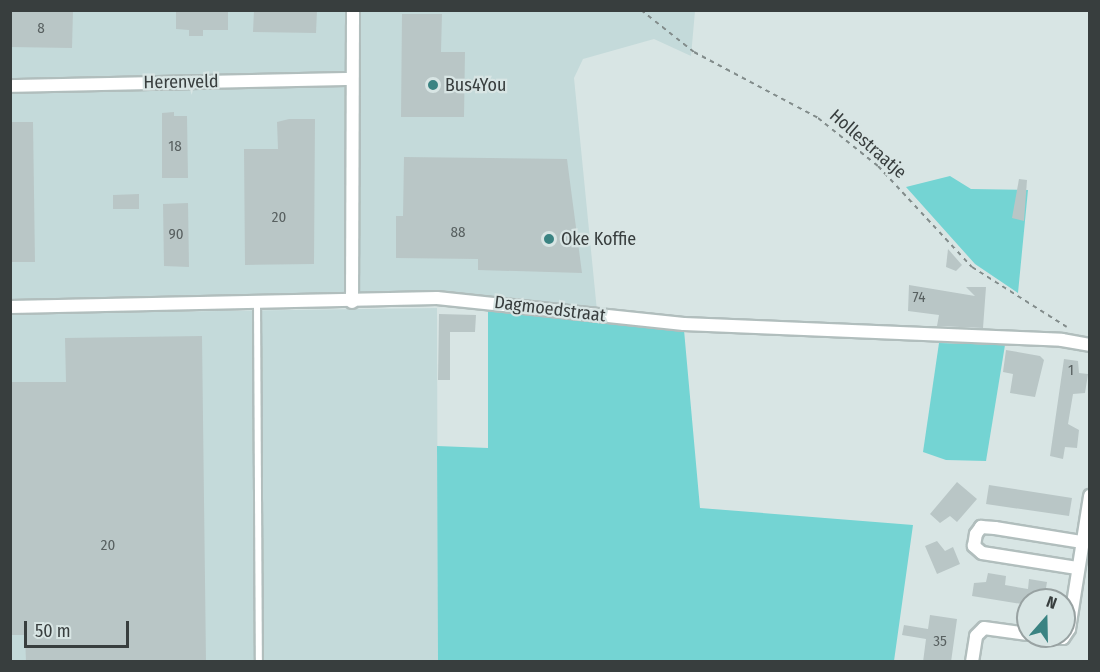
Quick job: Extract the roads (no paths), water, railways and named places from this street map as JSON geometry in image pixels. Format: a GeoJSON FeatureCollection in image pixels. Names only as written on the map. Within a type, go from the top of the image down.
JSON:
{"type":"FeatureCollection","features":[{"type":"Feature","properties":{"kind":"street"},"geometry":{"type":"LineString","coordinates":[[352,302],[353,10]]}},
{"type":"Feature","properties":{"kind":"street","name":"Herenveld"},"geometry":{"type":"LineString","coordinates":[[10,86],[352,79]]}},
{"type":"Feature","properties":{"kind":"street","name":"Dagmoedstraat"},"geometry":{"type":"LineString","coordinates":[[10,307],[352,302],[448,298],[684,324],[1062,340],[1089,345]]}},
{"type":"Feature","properties":{"kind":"street"},"geometry":{"type":"LineString","coordinates":[[1074,588],[1089,496]]}},
{"type":"Feature","properties":{"kind":"street"},"geometry":{"type":"LineString","coordinates":[[1077,568],[982,553],[974,546],[976,534],[981,526],[1081,542]]}},
{"type":"Feature","properties":{"kind":"street"},"geometry":{"type":"LineString","coordinates":[[972,662],[976,636],[984,628],[1016,632]]}},
{"type":"Feature","properties":{"kind":"lane"},"geometry":{"type":"LineString","coordinates":[[257,303],[258,662]]}},
{"type":"Feature","properties":{"kind":"place","name":"Bus4You"},"geometry":{"type":"Point","coordinates":[433,85]}},
{"type":"Feature","properties":{"kind":"place","name":"Oke Koffie"},"geometry":{"type":"Point","coordinates":[549,239]}}]}
